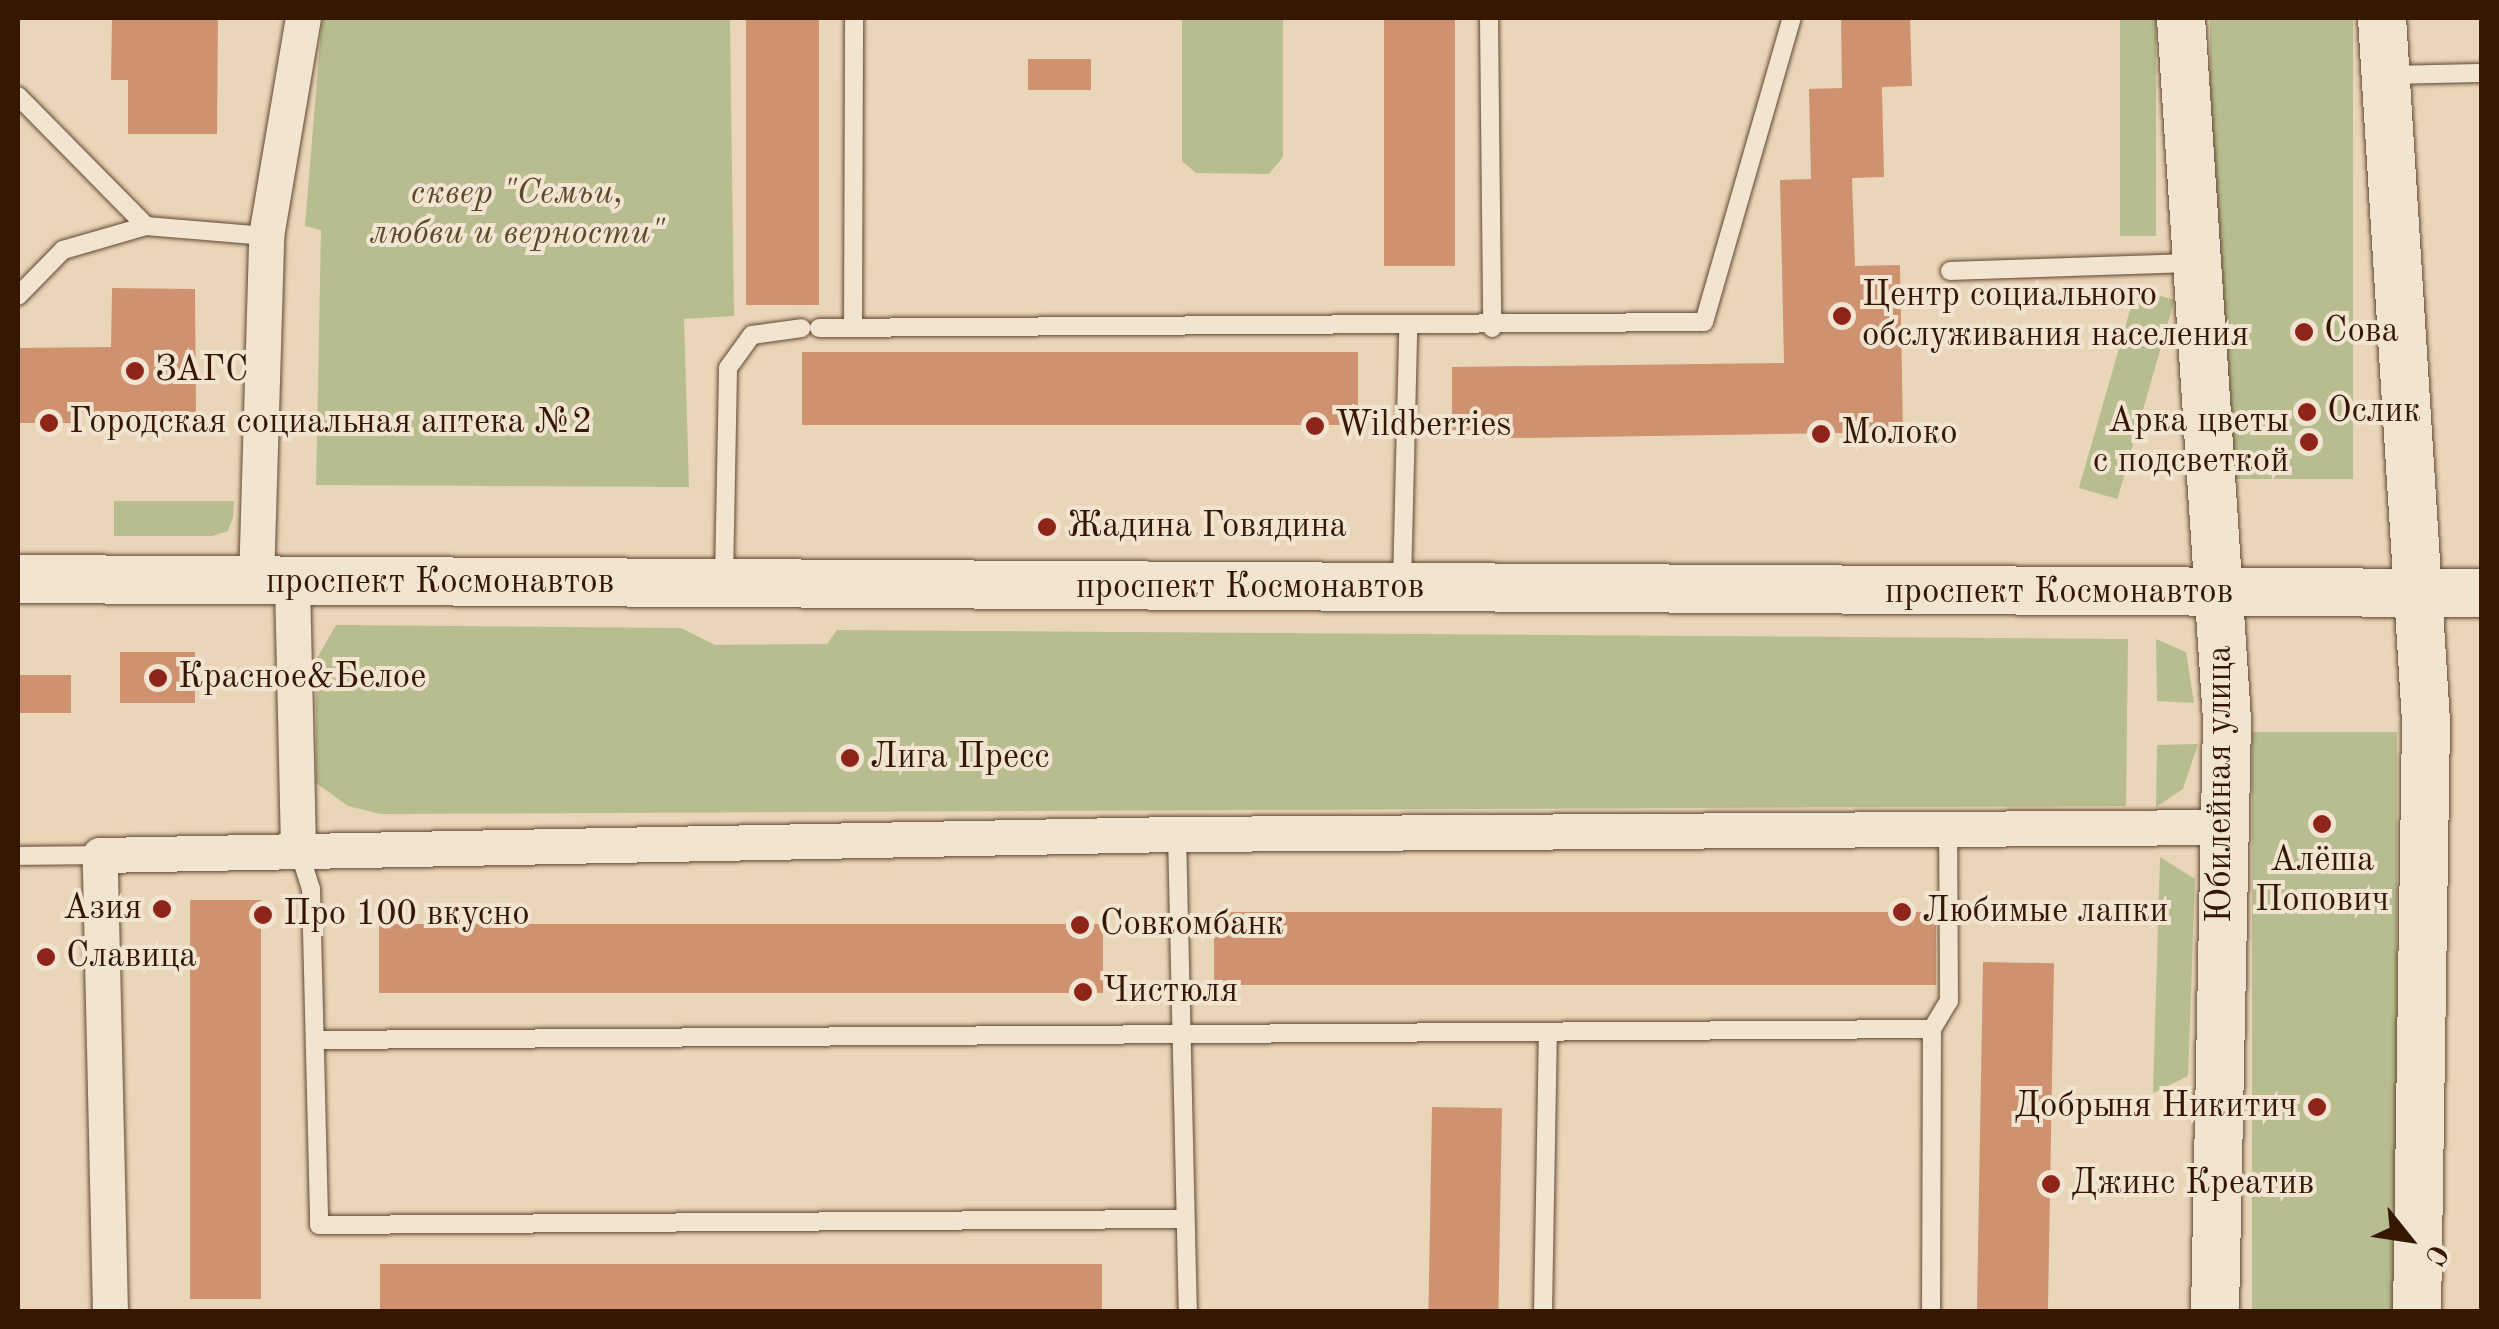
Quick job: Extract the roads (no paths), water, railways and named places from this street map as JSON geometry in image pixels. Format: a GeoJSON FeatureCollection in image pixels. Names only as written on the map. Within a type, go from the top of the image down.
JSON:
{"type":"FeatureCollection","features":[{"type":"Feature","properties":{"kind":"main road","name":"Юбилейная улица"},"geometry":{"type":"LineString","coordinates":[[2181,18],[2218,594],[2224,827],[2216,1312]]}},
{"type":"Feature","properties":{"kind":"main road"},"geometry":{"type":"LineString","coordinates":[[2382,18],[2426,722],[2417,1312]]}},
{"type":"Feature","properties":{"kind":"main road","name":"проспект Космонавтов"},"geometry":{"type":"LineString","coordinates":[[18,580],[2218,594],[2482,592]]}},
{"type":"Feature","properties":{"kind":"street"},"geometry":{"type":"LineString","coordinates":[[298,847],[274,583],[266,236],[303,18]]}},
{"type":"Feature","properties":{"kind":"street"},"geometry":{"type":"LineString","coordinates":[[110,1312],[100,855],[298,847],[1177,834],[2224,827]]}},
{"type":"Feature","properties":{"kind":"lane"},"geometry":{"type":"LineString","coordinates":[[853,327],[854,18]]}},
{"type":"Feature","properties":{"kind":"lane"},"geometry":{"type":"LineString","coordinates":[[1489,18],[1492,328]]}},
{"type":"Feature","properties":{"kind":"lane"},"geometry":{"type":"LineString","coordinates":[[724,585],[728,368],[752,335],[853,327],[1408,330],[1704,322],[1792,18]]}},
{"type":"Feature","properties":{"kind":"lane"},"geometry":{"type":"LineString","coordinates":[[2386,75],[2482,73]]}},
{"type":"Feature","properties":{"kind":"lane"},"geometry":{"type":"LineString","coordinates":[[18,96],[146,226]]}},
{"type":"Feature","properties":{"kind":"lane"},"geometry":{"type":"LineString","coordinates":[[18,296],[63,250],[146,226],[266,236]]}},
{"type":"Feature","properties":{"kind":"lane"},"geometry":{"type":"LineString","coordinates":[[1950,271],[2197,263]]}},
{"type":"Feature","properties":{"kind":"lane"},"geometry":{"type":"LineString","coordinates":[[1402,588],[1408,330]]}},
{"type":"Feature","properties":{"kind":"lane"},"geometry":{"type":"LineString","coordinates":[[1931,1312],[1932,1030],[1949,1001],[1948,831]]}},
{"type":"Feature","properties":{"kind":"lane"},"geometry":{"type":"LineString","coordinates":[[1177,834],[1181,1220],[1188,1312]]}},
{"type":"Feature","properties":{"kind":"lane"},"geometry":{"type":"LineString","coordinates":[[298,847],[311,890],[318,1224],[1181,1220]]}},
{"type":"Feature","properties":{"kind":"lane"},"geometry":{"type":"LineString","coordinates":[[18,856],[100,855]]}},
{"type":"Feature","properties":{"kind":"lane"},"geometry":{"type":"LineString","coordinates":[[316,1040],[1932,1030]]}},
{"type":"Feature","properties":{"kind":"lane"},"geometry":{"type":"LineString","coordinates":[[1543,1312],[1548,1032]]}},
{"type":"Feature","properties":{"kind":"place","name":"Центр социального обслуживания населения"},"geometry":{"type":"Point","coordinates":[1842,316]}},
{"type":"Feature","properties":{"kind":"place","name":"Сова"},"geometry":{"type":"Point","coordinates":[2304,332]}},
{"type":"Feature","properties":{"kind":"place","name":"ЗАГС"},"geometry":{"type":"Point","coordinates":[135,371]}},
{"type":"Feature","properties":{"kind":"place","name":"Ослик"},"geometry":{"type":"Point","coordinates":[2307,412]}},
{"type":"Feature","properties":{"kind":"place","name":"Городская социальная аптека №2"},"geometry":{"type":"Point","coordinates":[49,423]}},
{"type":"Feature","properties":{"kind":"place","name":"Wildberries"},"geometry":{"type":"Point","coordinates":[1315,426]}},
{"type":"Feature","properties":{"kind":"place","name":"Молоко"},"geometry":{"type":"Point","coordinates":[1821,434]}},
{"type":"Feature","properties":{"kind":"place","name":"Арка цветы с подсветкой"},"geometry":{"type":"Point","coordinates":[2309,442]}},
{"type":"Feature","properties":{"kind":"place","name":"Жадина Говядина"},"geometry":{"type":"Point","coordinates":[1047,527]}},
{"type":"Feature","properties":{"kind":"place","name":"Красное&Белое"},"geometry":{"type":"Point","coordinates":[158,678]}},
{"type":"Feature","properties":{"kind":"place","name":"Лига Пресс"},"geometry":{"type":"Point","coordinates":[850,758]}},
{"type":"Feature","properties":{"kind":"place","name":"Алёша Попович"},"geometry":{"type":"Point","coordinates":[2322,824]}},
{"type":"Feature","properties":{"kind":"place","name":"Азия"},"geometry":{"type":"Point","coordinates":[162,909]}},
{"type":"Feature","properties":{"kind":"place","name":"Любимые лапки"},"geometry":{"type":"Point","coordinates":[1902,912]}},
{"type":"Feature","properties":{"kind":"place","name":"Про 100 вкусно"},"geometry":{"type":"Point","coordinates":[263,915]}},
{"type":"Feature","properties":{"kind":"place","name":"Совкомбанк"},"geometry":{"type":"Point","coordinates":[1080,925]}},
{"type":"Feature","properties":{"kind":"place","name":"Славица"},"geometry":{"type":"Point","coordinates":[46,957]}},
{"type":"Feature","properties":{"kind":"place","name":"Чистюля"},"geometry":{"type":"Point","coordinates":[1083,992]}},
{"type":"Feature","properties":{"kind":"place","name":"Добрыня Никитич"},"geometry":{"type":"Point","coordinates":[2317,1107]}},
{"type":"Feature","properties":{"kind":"place","name":"Джинс Креатив"},"geometry":{"type":"Point","coordinates":[2051,1184]}},
{"type":"Feature","properties":{"kind":"park label","name":"сквер \"Семьи, любви и верности\""},"geometry":{"type":"Point","coordinates":[517,214]}}]}
